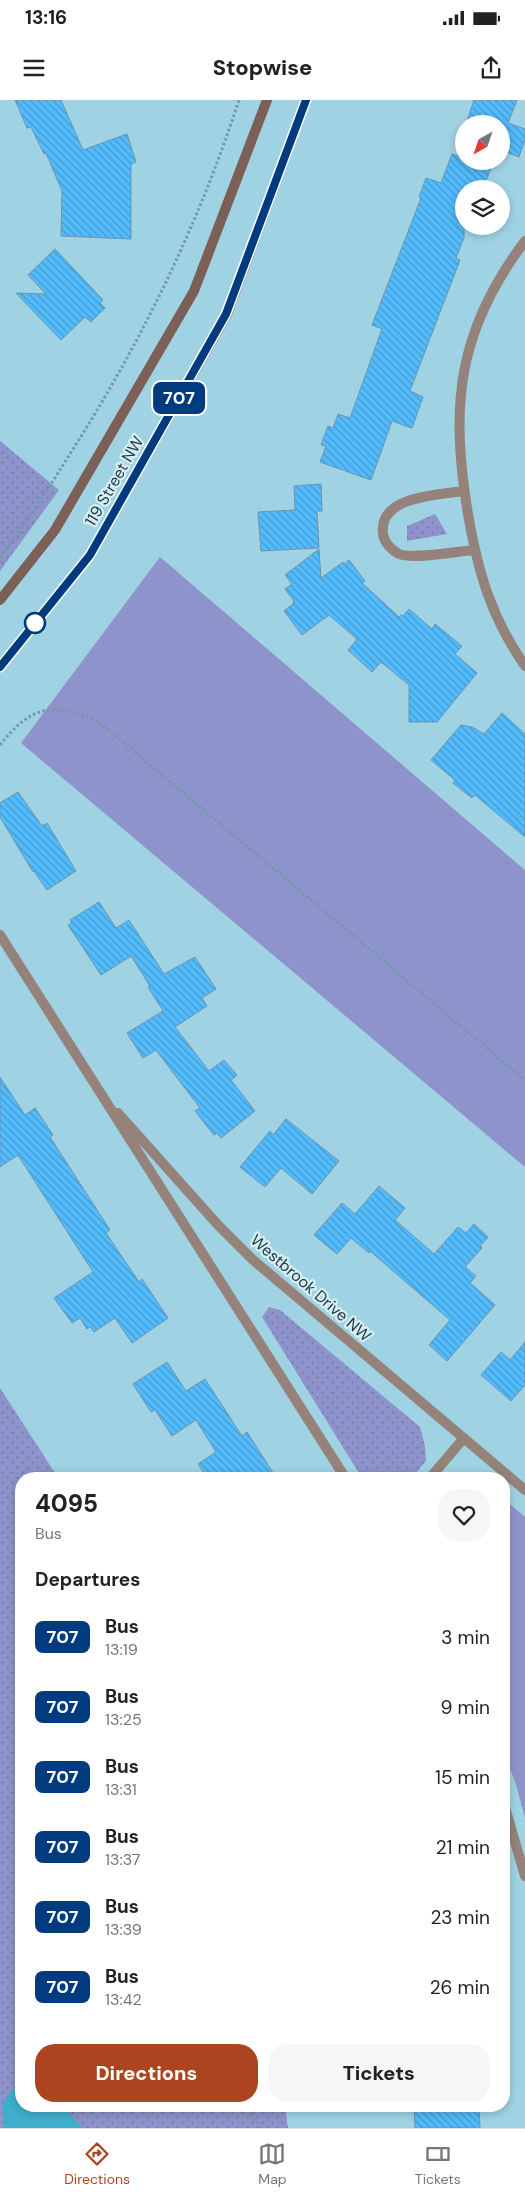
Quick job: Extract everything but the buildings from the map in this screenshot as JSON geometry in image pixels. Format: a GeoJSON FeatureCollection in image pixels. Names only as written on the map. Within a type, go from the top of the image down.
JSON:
{"type":"FeatureCollection","features":[{"type":"Feature","properties":{"kind":"main road","name":"119 Street NW"},"geometry":{"type":"LineString","coordinates":[[0,600],[55,530],[194,292],[268,100]]}},
{"type":"Feature","properties":{"kind":"main road","name":"119 Street NW"},"geometry":{"type":"LineString","coordinates":[[0,667],[90,555],[226,314],[306,100]]}},
{"type":"Feature","properties":{"kind":"street"},"geometry":{"type":"LineString","coordinates":[[525,241],[494,288],[478,322],[462,379],[459,408],[460,458],[464,491],[482,579],[496,617],[508,641],[525,666]]}},
{"type":"Feature","properties":{"kind":"street"},"geometry":{"type":"LineString","coordinates":[[464,491],[406,501],[396,505],[388,514],[382,527],[383,539],[390,548],[399,554],[410,556],[475,550]]}},
{"type":"Feature","properties":{"kind":"street","name":"Westbrook Drive NW"},"geometry":{"type":"LineString","coordinates":[[0,936],[342,1472]]}},
{"type":"Feature","properties":{"kind":"street","name":"Westbrook Drive NW"},"geometry":{"type":"LineString","coordinates":[[97,1090],[218,1225],[252,1259],[504,1472]]}},
{"type":"Feature","properties":{"kind":"street"},"geometry":{"type":"LineString","coordinates":[[435,1472],[464,1438]]}},
{"type":"Feature","properties":{"kind":"street","name":"Westbrook Drive NW"},"geometry":{"type":"LineString","coordinates":[[510,1477],[525,1490]]}},
{"type":"Feature","properties":{"kind":"street"},"geometry":{"type":"LineString","coordinates":[[510,1825],[525,1876]]}},
{"type":"Feature","properties":{"kind":"path"},"geometry":{"type":"LineString","coordinates":[[0,557],[19,533],[103,403],[149,319],[202,202],[220,157],[239,100]]}},
{"type":"Feature","properties":{"kind":"path"},"geometry":{"type":"LineString","coordinates":[[0,745],[14,728],[31,714],[52,709],[74,711],[98,721],[525,1080]]}},
{"type":"Feature","properties":{"kind":"path"},"geometry":{"type":"LineString","coordinates":[[249,2112],[261,2128]]}},
{"type":"Feature","properties":{"kind":"shaded area"},"geometry":{"type":"Polygon","coordinates":[[[0,441],[59,490],[0,571],[0,441]]]}},
{"type":"Feature","properties":{"kind":"shaded area"},"geometry":{"type":"Polygon","coordinates":[[[435,514],[447,534],[407,541],[407,526],[435,514]]]}},
{"type":"Feature","properties":{"kind":"shaded area"},"geometry":{"type":"Polygon","coordinates":[[[160,557],[525,870],[525,1167],[21,743],[160,557]]]}},
{"type":"Feature","properties":{"kind":"shaded area"},"geometry":{"type":"Polygon","coordinates":[[[269,1307],[280,1310],[420,1427],[425,1446],[426,1461],[417,1472],[358,1472],[262,1317],[269,1307]]]}},
{"type":"Feature","properties":{"kind":"shaded area"},"geometry":{"type":"Polygon","coordinates":[[[0,1388],[54,1472],[15,1472],[15,2112],[286,2112],[288,2128],[0,2128],[0,1388]]]}},
{"type":"Feature","properties":{"kind":"shaded area"},"geometry":{"type":"Polygon","coordinates":[[[510,1504],[525,1517],[525,1818],[510,1769],[510,1504]]]}},
{"type":"Feature","properties":{"kind":"shaded area"},"geometry":{"type":"Polygon","coordinates":[[[15,2086],[15,2112],[68,2112],[83,2128],[4,2128],[2,2104],[15,2086]]]}},
{"type":"Feature","properties":{"kind":"bus line","name":"707"},"geometry":{"type":"LineString","coordinates":[[0,667],[90,555],[226,314],[306,100]]}}]}
